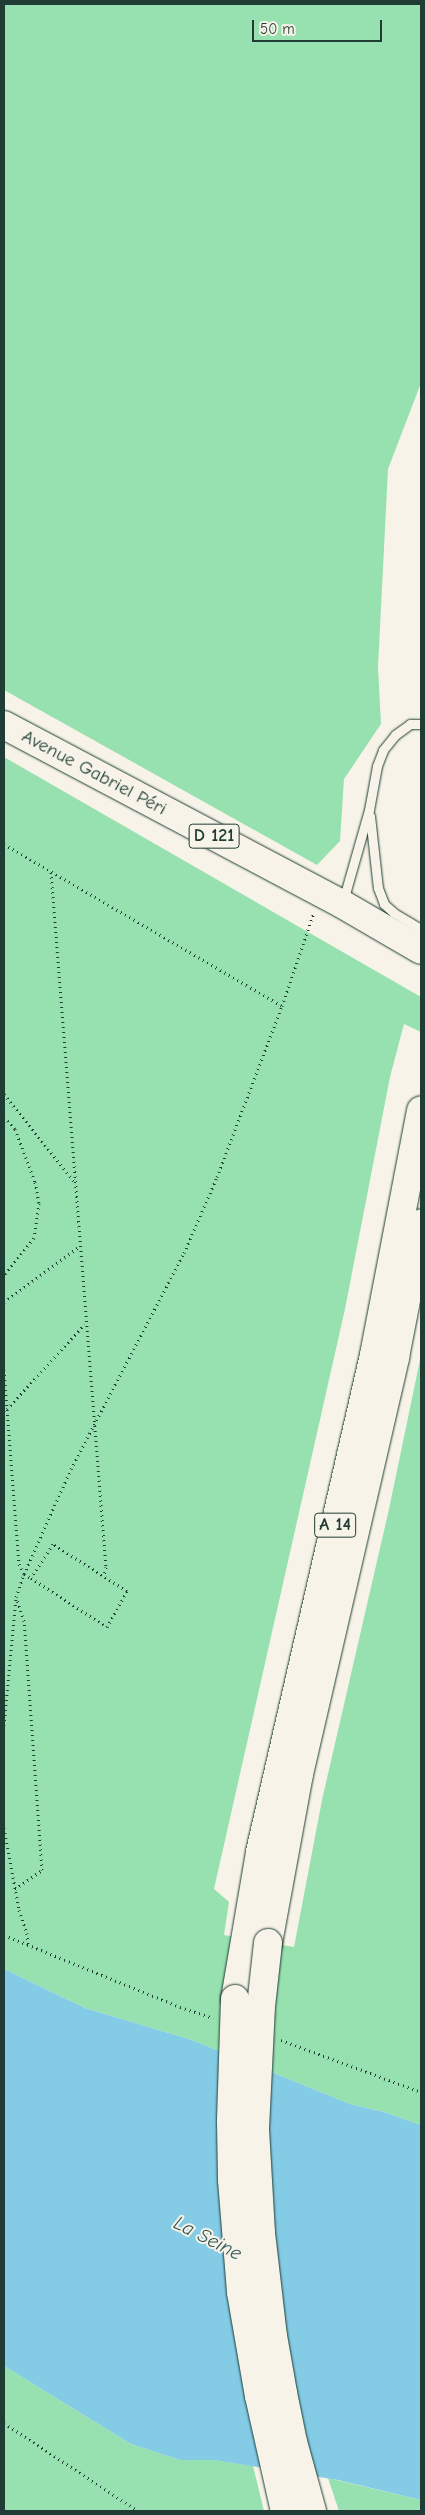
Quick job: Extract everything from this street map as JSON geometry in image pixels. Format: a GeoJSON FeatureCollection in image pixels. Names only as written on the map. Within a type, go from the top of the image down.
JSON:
{"type":"FeatureCollection","features":[{"type":"Feature","properties":{"kind":"main road","name":"Avenue Gabriel Péri"},"geometry":{"type":"LineString","coordinates":[[4,725],[342,904],[421,950]]}},
{"type":"Feature","properties":{"kind":"main road","name":"A 14"},"geometry":{"type":"LineString","coordinates":[[312,2511],[293,2442],[283,2393],[272,2326],[261,2234],[255,2129],[261,2006],[256,1941],[270,1806],[374,1355],[421,1110]]}},
{"type":"Feature","properties":{"kind":"main road","name":"A 14"},"geometry":{"type":"LineString","coordinates":[[285,2511],[249,2344],[236,2243],[232,2180],[232,2071],[235,1999],[256,1941],[299,1774],[395,1357],[421,1223]]}},
{"type":"Feature","properties":{"kind":"lane"},"geometry":{"type":"LineString","coordinates":[[342,904],[370,810],[377,766],[383,750],[395,735],[410,724],[421,724]]}},
{"type":"Feature","properties":{"kind":"lane"},"geometry":{"type":"LineString","coordinates":[[370,810],[378,888],[384,904],[394,913],[421,929]]}},
{"type":"Feature","properties":{"kind":"path"},"geometry":{"type":"LineString","coordinates":[[4,844],[282,1006]]}},
{"type":"Feature","properties":{"kind":"path"},"geometry":{"type":"LineString","coordinates":[[51,872],[85,1324],[106,1567],[104,1575]]}},
{"type":"Feature","properties":{"kind":"path"},"geometry":{"type":"LineString","coordinates":[[4,1725],[16,1597],[24,1574],[71,1469],[184,1254],[217,1177],[282,1006],[315,910]]}},
{"type":"Feature","properties":{"kind":"path"},"geometry":{"type":"LineString","coordinates":[[4,1094],[74,1182]]}},
{"type":"Feature","properties":{"kind":"path"},"geometry":{"type":"LineString","coordinates":[[4,1118],[15,1129],[35,1182],[39,1203],[34,1238],[4,1275]]}},
{"type":"Feature","properties":{"kind":"path"},"geometry":{"type":"LineString","coordinates":[[4,1302],[80,1246]]}},
{"type":"Feature","properties":{"kind":"path"},"geometry":{"type":"LineString","coordinates":[[6,1409],[85,1324]]}},
{"type":"Feature","properties":{"kind":"path"},"geometry":{"type":"LineString","coordinates":[[4,1370],[19,1564],[24,1574],[30,1578],[106,1627],[127,1591],[53,1544],[30,1578]]}},
{"type":"Feature","properties":{"kind":"path"},"geometry":{"type":"LineString","coordinates":[[15,1889],[42,1870],[24,1622],[16,1597]]}},
{"type":"Feature","properties":{"kind":"path"},"geometry":{"type":"LineString","coordinates":[[4,1828],[28,1945]]}},
{"type":"Feature","properties":{"kind":"path"},"geometry":{"type":"LineString","coordinates":[[4,2423],[138,2511]]}},
{"type":"Feature","properties":{"kind":"green space"},"geometry":{"type":"Polygon","coordinates":[[[4,4],[421,4],[421,383],[388,469],[378,667],[381,724],[344,779],[340,841],[317,865],[4,690],[4,4]]]}},
{"type":"Feature","properties":{"kind":"green space"},"geometry":{"type":"Polygon","coordinates":[[[4,757],[421,997],[421,1032],[404,1024],[390,1077],[345,1309],[214,1889],[229,1902],[224,1935],[294,1947],[322,1800],[389,1509],[421,1355],[421,2125],[384,2112],[350,2104],[192,2040],[85,2008],[4,1969],[4,757]]]}},
{"type":"Feature","properties":{"kind":"green space"},"geometry":{"type":"Polygon","coordinates":[[[4,2366],[131,2444],[180,2460],[214,2460],[253,2466],[264,2511],[4,2511],[4,2366]]]}},
{"type":"Feature","properties":{"kind":"green space"},"geometry":{"type":"Polygon","coordinates":[[[328,2478],[421,2500],[421,2511],[339,2511],[328,2478]]]}},
{"type":"Feature","properties":{"kind":"water","name":"La Seine"},"geometry":{"type":"Polygon","coordinates":[[[4,1969],[85,2008],[192,2040],[350,2104],[384,2112],[421,2125],[421,2500],[338,2480],[214,2460],[180,2460],[131,2444],[4,2366],[4,1969]]]}}]}
